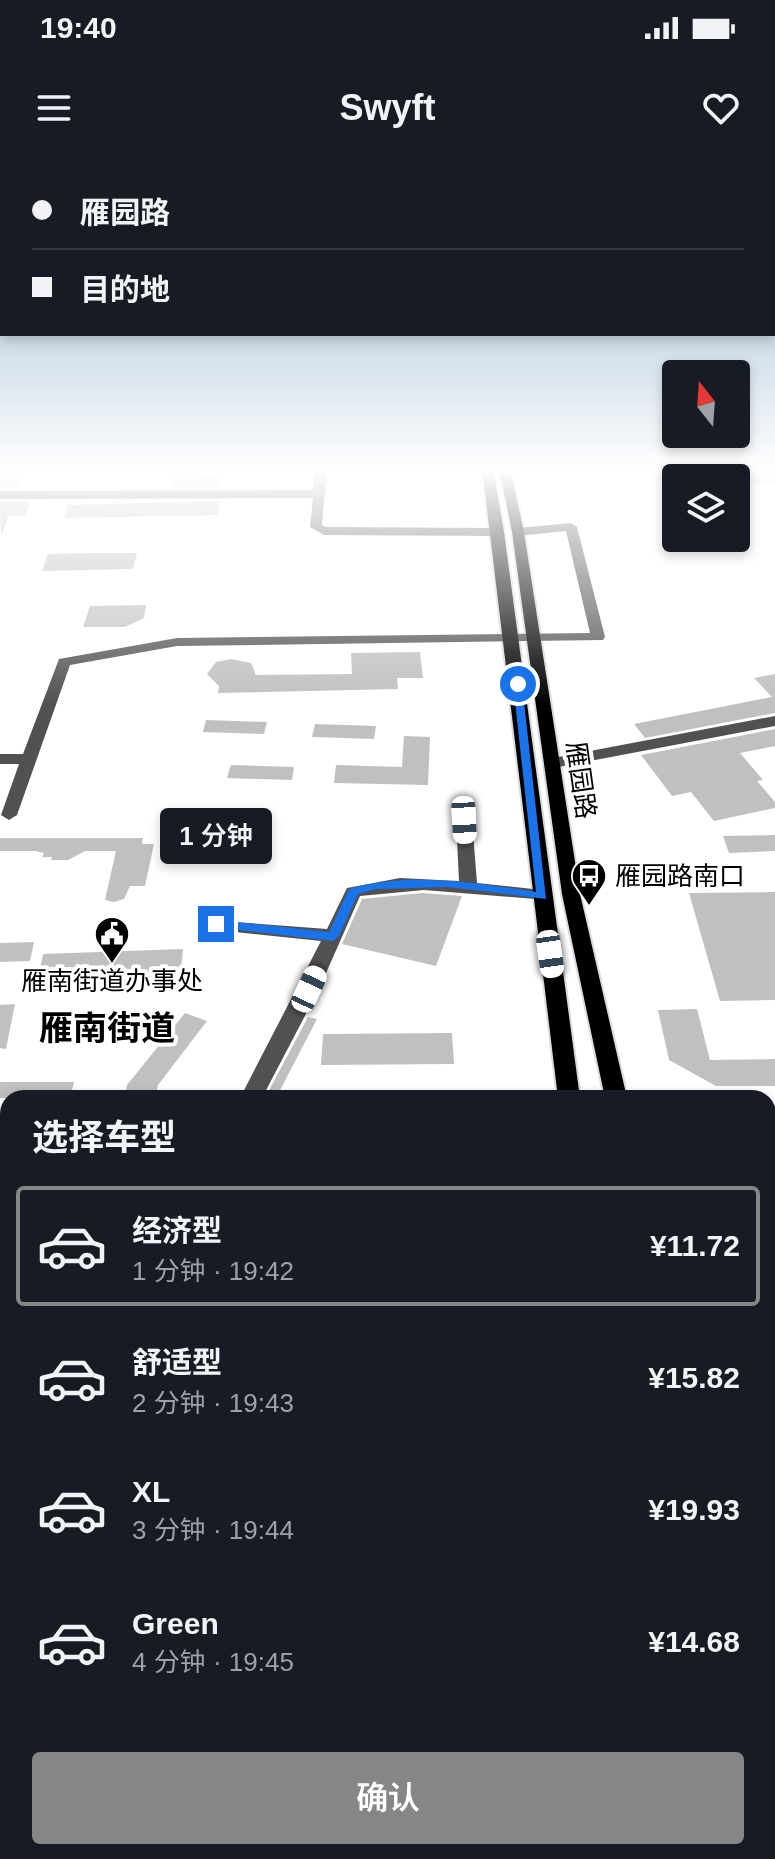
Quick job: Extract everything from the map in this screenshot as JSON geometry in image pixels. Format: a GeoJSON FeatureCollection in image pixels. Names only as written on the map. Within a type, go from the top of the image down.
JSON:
{"type":"FeatureCollection","features":[{"type":"Feature","properties":{"kind":"main road","name":"雁园路"},"geometry":{"type":"LineString","coordinates":[[500,547],[568,1090]]}},
{"type":"Feature","properties":{"kind":"main road","name":"雁园路"},"geometry":{"type":"LineString","coordinates":[[520,547],[571,894],[614,1090]]}},
{"type":"Feature","properties":{"kind":"street"},"geometry":{"type":"LineString","coordinates":[[9,815],[64,662],[177,642],[598,637],[576,547]]}},
{"type":"Feature","properties":{"kind":"street"},"geometry":{"type":"LineString","coordinates":[[553,763],[775,721]]}},
{"type":"Feature","properties":{"kind":"street"},"geometry":{"type":"LineString","coordinates":[[0,759],[30,759]]}},
{"type":"Feature","properties":{"kind":"street"},"geometry":{"type":"LineString","coordinates":[[464,820],[468,888]]}},
{"type":"Feature","properties":{"kind":"street"},"geometry":{"type":"LineString","coordinates":[[255,1090],[353,892],[375,885],[448,883],[542,896]]}},
{"type":"Feature","properties":{"kind":"street"},"geometry":{"type":"LineString","coordinates":[[216,924],[333,936]]}},
{"type":"Feature","properties":{"kind":"building"},"geometry":{"type":"Polygon","coordinates":[[[137,553],[133,569],[42,571],[48,554],[137,553]]]}},
{"type":"Feature","properties":{"kind":"building"},"geometry":{"type":"Polygon","coordinates":[[[146,605],[144,618],[125,627],[83,627],[90,606],[146,605]]]}},
{"type":"Feature","properties":{"kind":"building"},"geometry":{"type":"Polygon","coordinates":[[[420,652],[423,678],[397,678],[398,689],[218,693],[219,686],[207,674],[216,662],[231,659],[251,663],[256,675],[352,674],[351,653],[420,652]]]}},
{"type":"Feature","properties":{"kind":"building"},"geometry":{"type":"Polygon","coordinates":[[[775,674],[775,713],[645,738],[634,724],[772,697],[754,678],[775,674]]]}},
{"type":"Feature","properties":{"kind":"building"},"geometry":{"type":"Polygon","coordinates":[[[206,720],[267,722],[264,734],[203,732],[206,720]]]}},
{"type":"Feature","properties":{"kind":"building"},"geometry":{"type":"Polygon","coordinates":[[[315,724],[376,726],[374,739],[312,737],[315,724]]]}},
{"type":"Feature","properties":{"kind":"building"},"geometry":{"type":"Polygon","coordinates":[[[775,729],[775,746],[740,753],[763,780],[757,781],[775,802],[775,808],[714,821],[691,792],[672,796],[641,755],[775,729]]]}},
{"type":"Feature","properties":{"kind":"building"},"geometry":{"type":"Polygon","coordinates":[[[404,736],[430,737],[428,785],[334,783],[336,765],[402,767],[404,736]]]}},
{"type":"Feature","properties":{"kind":"building"},"geometry":{"type":"Polygon","coordinates":[[[231,765],[294,767],[292,780],[227,778],[231,765]]]}},
{"type":"Feature","properties":{"kind":"building"},"geometry":{"type":"Polygon","coordinates":[[[775,835],[775,851],[729,853],[723,836],[775,835]]]}},
{"type":"Feature","properties":{"kind":"building"},"geometry":{"type":"Polygon","coordinates":[[[0,838],[143,838],[142,844],[154,844],[145,886],[130,886],[124,899],[114,902],[105,900],[116,851],[85,851],[68,860],[51,860],[52,857],[42,857],[44,853],[36,851],[0,851],[0,838]]]}},
{"type":"Feature","properties":{"kind":"building"},"geometry":{"type":"Polygon","coordinates":[[[775,892],[775,1000],[720,1001],[689,893],[775,892]]]}},
{"type":"Feature","properties":{"kind":"building"},"geometry":{"type":"Polygon","coordinates":[[[422,893],[462,896],[436,966],[342,944],[362,899],[422,893]]]}},
{"type":"Feature","properties":{"kind":"building"},"geometry":{"type":"Polygon","coordinates":[[[34,942],[30,961],[0,962],[0,943],[34,942]]]}},
{"type":"Feature","properties":{"kind":"building"},"geometry":{"type":"Polygon","coordinates":[[[183,949],[180,981],[158,982],[159,974],[126,976],[125,982],[94,983],[95,977],[65,978],[63,987],[36,988],[43,954],[183,949]]]}},
{"type":"Feature","properties":{"kind":"building"},"geometry":{"type":"Polygon","coordinates":[[[15,1004],[6,1049],[0,1048],[0,1005],[15,1004]]]}},
{"type":"Feature","properties":{"kind":"building"},"geometry":{"type":"Polygon","coordinates":[[[697,1009],[710,1060],[775,1059],[775,1086],[716,1086],[669,1060],[658,1010],[697,1009]]]}},
{"type":"Feature","properties":{"kind":"building"},"geometry":{"type":"Polygon","coordinates":[[[185,1013],[207,1021],[157,1090],[126,1090],[127,1085],[185,1013]]]}},
{"type":"Feature","properties":{"kind":"building"},"geometry":{"type":"Polygon","coordinates":[[[308,1017],[317,1019],[280,1090],[269,1090],[308,1017]]]}},
{"type":"Feature","properties":{"kind":"building"},"geometry":{"type":"Polygon","coordinates":[[[452,1033],[454,1064],[321,1065],[323,1034],[452,1033]]]}},
{"type":"Feature","properties":{"kind":"building"},"geometry":{"type":"Polygon","coordinates":[[[0,1082],[74,1082],[72,1090],[0,1090],[0,1082]]]}},
{"type":"Feature","properties":{"kind":"place","name":"雁园路南口"},"geometry":{"type":"Point","coordinates":[589,907]}},
{"type":"Feature","properties":{"kind":"place","name":"雁南街道办事处"},"geometry":{"type":"Point","coordinates":[112,965]}},
{"type":"Feature","properties":{"kind":"district","name":"雁南街道"},"geometry":{"type":"Point","coordinates":[107,1028]}},
{"type":"Feature","properties":{"kind":"route"},"geometry":{"type":"LineString","coordinates":[[216,924],[333,936],[353,892],[375,885],[448,883],[481,891],[542,896],[518,684]]}}]}
